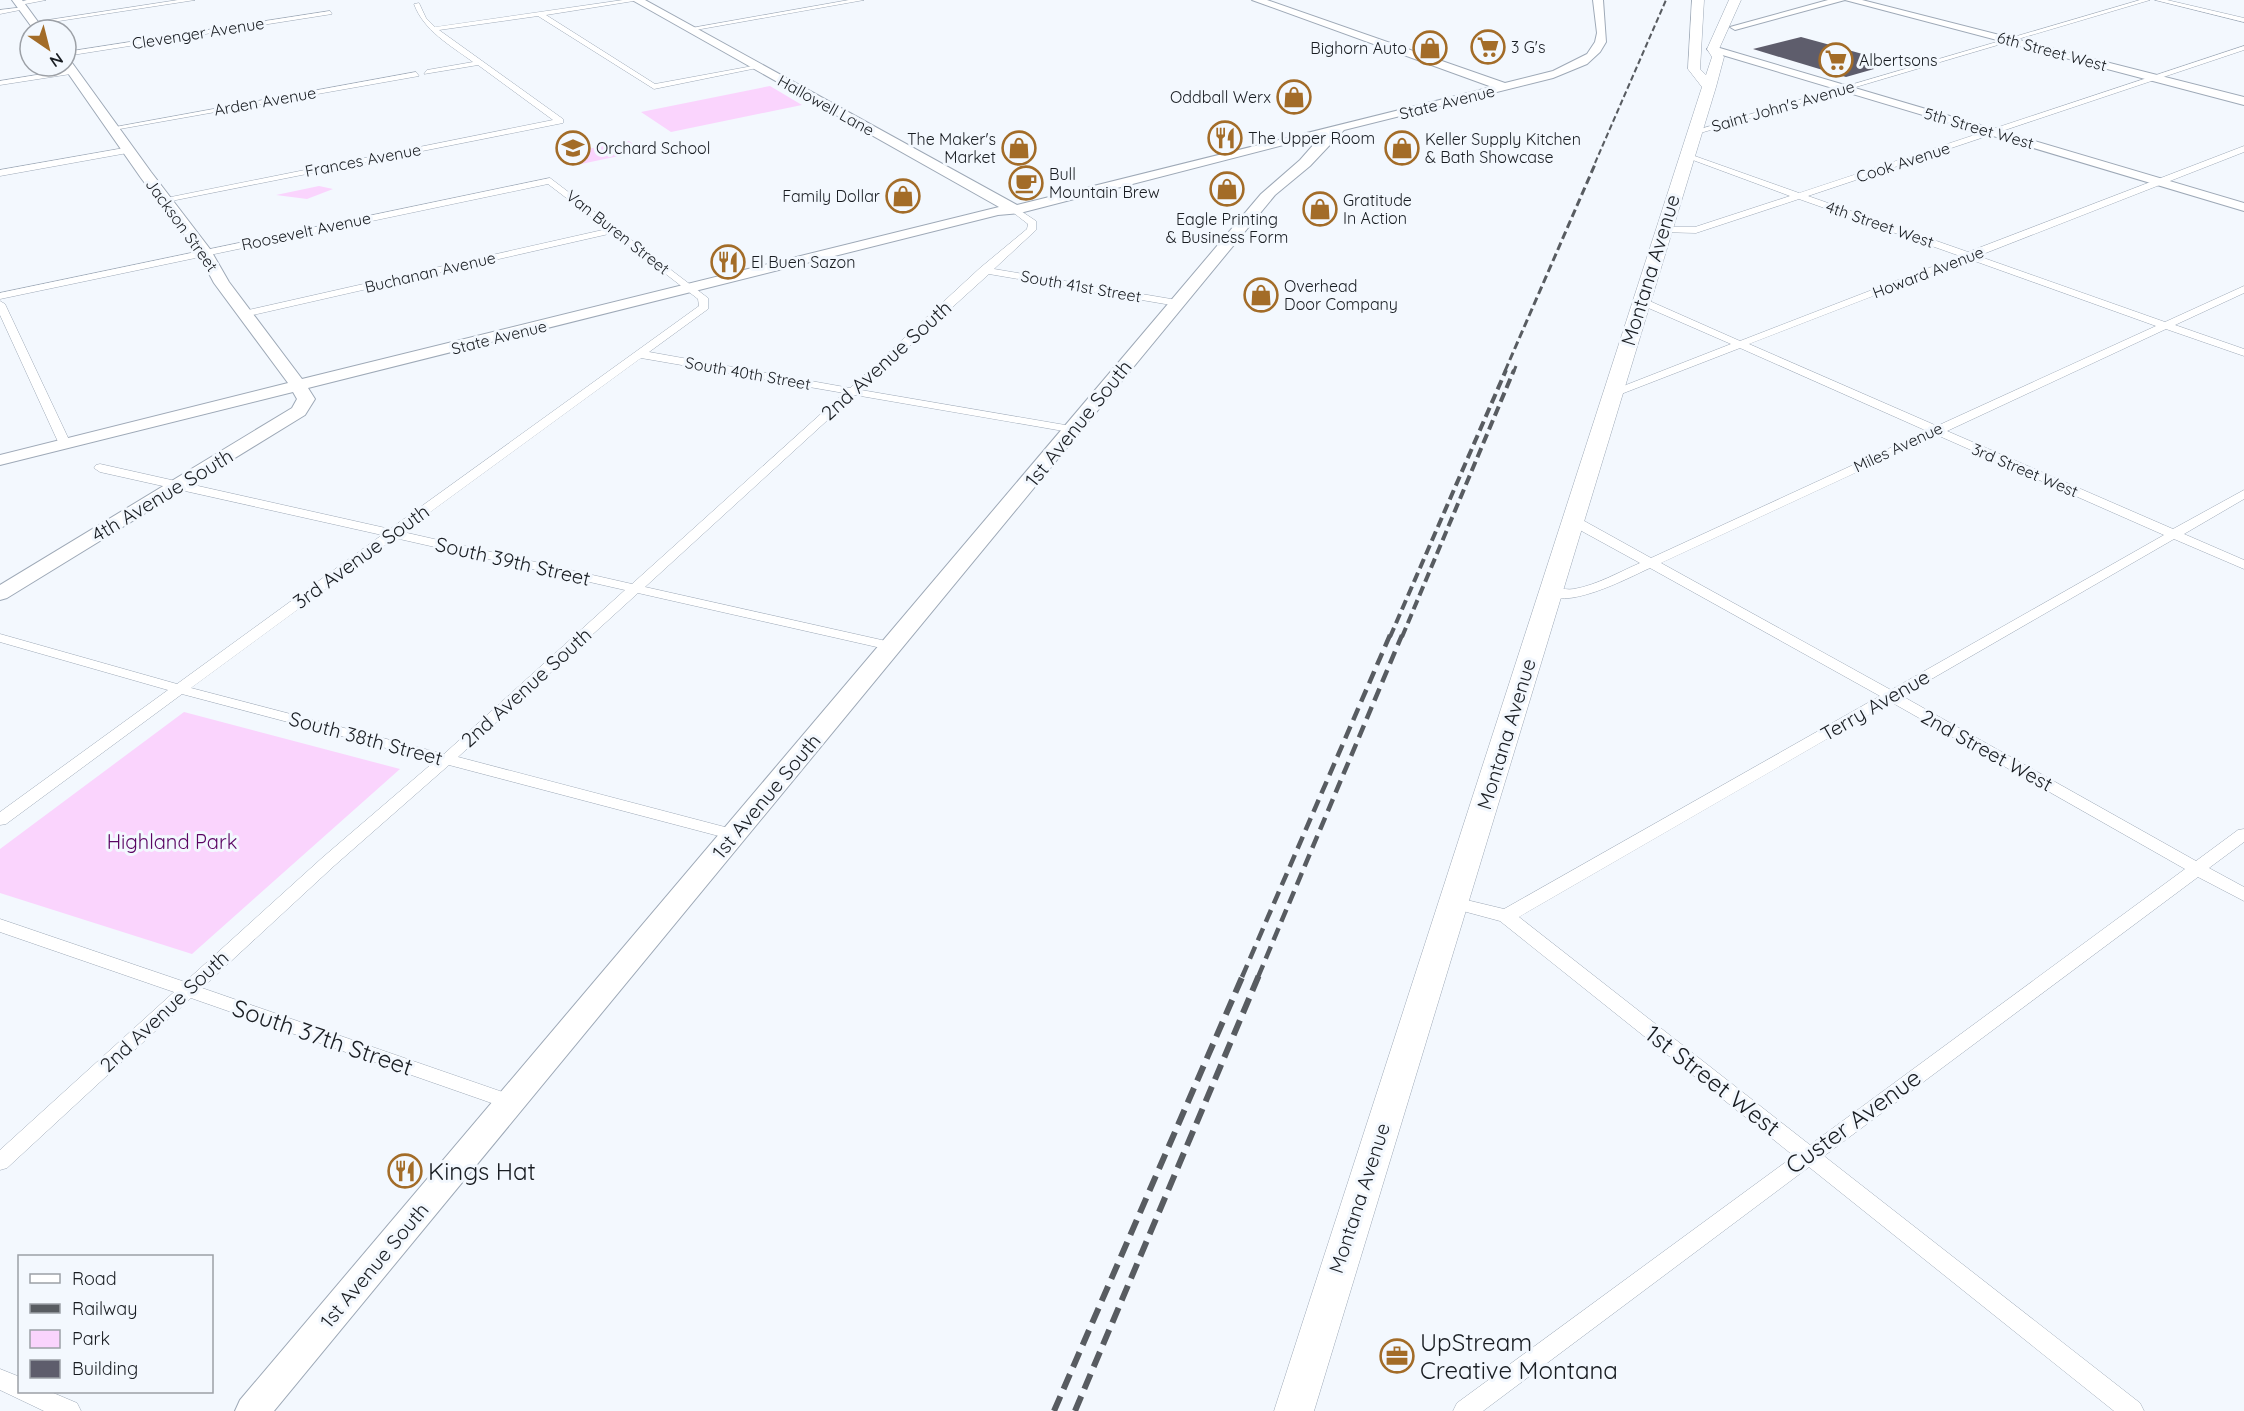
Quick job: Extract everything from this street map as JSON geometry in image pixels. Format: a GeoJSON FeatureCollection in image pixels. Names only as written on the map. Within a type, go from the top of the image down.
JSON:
{"type":"FeatureCollection","features":[{"type":"Feature","properties":{"kind":"main road"},"geometry":{"type":"LineString","coordinates":[[1698,0],[1694,69],[1709,87]]}},
{"type":"Feature","properties":{"kind":"main road","name":"Montana Avenue"},"geometry":{"type":"LineString","coordinates":[[1294,1411],[1735,0]]}},
{"type":"Feature","properties":{"kind":"main road","name":"Montana Avenue"},"geometry":{"type":"LineString","coordinates":[[1719,53],[1749,0]]}},
{"type":"Feature","properties":{"kind":"main road"},"geometry":{"type":"LineString","coordinates":[[1698,24],[1710,8]]}},
{"type":"Feature","properties":{"kind":"street"},"geometry":{"type":"LineString","coordinates":[[0,12],[20,4],[44,0]]}},
{"type":"Feature","properties":{"kind":"street"},"geometry":{"type":"LineString","coordinates":[[78,20],[192,0]]}},
{"type":"Feature","properties":{"kind":"street"},"geometry":{"type":"LineString","coordinates":[[433,29],[637,0]]}},
{"type":"Feature","properties":{"kind":"street","name":"Hallowell Lane"},"geometry":{"type":"LineString","coordinates":[[637,0],[1007,209]]}},
{"type":"Feature","properties":{"kind":"street"},"geometry":{"type":"LineString","coordinates":[[690,29],[861,0]]}},
{"type":"Feature","properties":{"kind":"street"},"geometry":{"type":"LineString","coordinates":[[1257,0],[1504,87]]}},
{"type":"Feature","properties":{"kind":"street","name":"State Avenue"},"geometry":{"type":"LineString","coordinates":[[1007,209],[1216,150],[1549,67],[1579,52],[1586,45],[1590,32],[1587,0]]}},
{"type":"Feature","properties":{"kind":"street","name":"State Avenue"},"geometry":{"type":"LineString","coordinates":[[0,460],[1560,72],[1592,54],[1600,44],[1602,32],[1598,0]]}},
{"type":"Feature","properties":{"kind":"street"},"geometry":{"type":"LineString","coordinates":[[1735,27],[1840,0]]}},
{"type":"Feature","properties":{"kind":"street","name":"Saint John's Avenue"},"geometry":{"type":"LineString","coordinates":[[1690,144],[1846,88],[2147,0]]}},
{"type":"Feature","properties":{"kind":"street"},"geometry":{"type":"LineString","coordinates":[[2158,0],[2244,20]]}},
{"type":"Feature","properties":{"kind":"street","name":"6th Street West"},"geometry":{"type":"LineString","coordinates":[[1856,1],[2244,101]]}},
{"type":"Feature","properties":{"kind":"street"},"geometry":{"type":"LineString","coordinates":[[20,4],[30,18]]}},
{"type":"Feature","properties":{"kind":"street"},"geometry":{"type":"LineString","coordinates":[[417,4],[423,19],[433,29],[480,63]]}},
{"type":"Feature","properties":{"kind":"street","name":"Clevenger Avenue"},"geometry":{"type":"LineString","coordinates":[[78,52],[330,13]]}},
{"type":"Feature","properties":{"kind":"street"},"geometry":{"type":"LineString","coordinates":[[539,14],[654,87],[758,67]]}},
{"type":"Feature","properties":{"kind":"street","name":"Cook Avenue"},"geometry":{"type":"LineString","coordinates":[[1663,230],[1690,231],[2244,48]]}},
{"type":"Feature","properties":{"kind":"street","name":"5th Street West"},"geometry":{"type":"LineString","coordinates":[[1719,53],[1846,88],[2244,207]]}},
{"type":"Feature","properties":{"kind":"street"},"geometry":{"type":"LineString","coordinates":[[427,72],[480,63]]}},
{"type":"Feature","properties":{"kind":"street","name":"Frances Avenue"},"geometry":{"type":"LineString","coordinates":[[166,199],[560,121],[480,63]]}},
{"type":"Feature","properties":{"kind":"street","name":"Arden Avenue"},"geometry":{"type":"LineString","coordinates":[[114,128],[416,74]]}},
{"type":"Feature","properties":{"kind":"street"},"geometry":{"type":"LineString","coordinates":[[0,83],[22,78]]}},
{"type":"Feature","properties":{"kind":"street","name":"Jackson Street"},"geometry":{"type":"LineString","coordinates":[[78,78],[205,252],[244,314],[299,387]]}},
{"type":"Feature","properties":{"kind":"street","name":"1st Avenue South"},"geometry":{"type":"LineString","coordinates":[[252,1411],[890,646],[1054,454],[1071,430],[1177,303],[1277,169],[1289,163],[1312,135],[1328,125],[1415,101]]}},
{"type":"Feature","properties":{"kind":"street","name":"1st Avenue South"},"geometry":{"type":"LineString","coordinates":[[1277,169],[1305,162],[1324,139],[1345,127]]}},
{"type":"Feature","properties":{"kind":"street","name":"4th Street West"},"geometry":{"type":"LineString","coordinates":[[1690,144],[1800,196],[2244,353]]}},
{"type":"Feature","properties":{"kind":"street","name":"Howard Avenue"},"geometry":{"type":"LineString","coordinates":[[1612,394],[2244,149]]}},
{"type":"Feature","properties":{"kind":"street"},"geometry":{"type":"LineString","coordinates":[[0,173],[130,150]]}},
{"type":"Feature","properties":{"kind":"street"},"geometry":{"type":"LineString","coordinates":[[1210,159],[1260,153],[1277,169]]}},
{"type":"Feature","properties":{"kind":"street","name":"Van Buren Street"},"geometry":{"type":"LineString","coordinates":[[542,181],[553,183],[691,289]]}},
{"type":"Feature","properties":{"kind":"street","name":"Roosevelt Avenue"},"geometry":{"type":"LineString","coordinates":[[0,296],[542,181]]}},
{"type":"Feature","properties":{"kind":"street","name":"2nd Avenue South"},"geometry":{"type":"LineString","coordinates":[[0,1162],[188,989],[447,759],[984,270],[1031,230],[1033,223],[1007,209]]}},
{"type":"Feature","properties":{"kind":"street","name":"Buchanan Avenue"},"geometry":{"type":"LineString","coordinates":[[244,314],[615,230]]}},
{"type":"Feature","properties":{"kind":"street","name":"South 41st Street"},"geometry":{"type":"LineString","coordinates":[[984,270],[1177,303]]}},
{"type":"Feature","properties":{"kind":"street","name":"3rd Avenue South"},"geometry":{"type":"LineString","coordinates":[[0,820],[704,308],[703,298],[691,289]]}},
{"type":"Feature","properties":{"kind":"street","name":"Miles Avenue"},"geometry":{"type":"LineString","coordinates":[[1549,592],[1570,594],[1584,592],[1651,563],[1934,430],[2244,289]]}},
{"type":"Feature","properties":{"kind":"street","name":"3rd Street West"},"geometry":{"type":"LineString","coordinates":[[1641,301],[1739,346],[2244,565]]}},
{"type":"Feature","properties":{"kind":"street"},"geometry":{"type":"LineString","coordinates":[[0,304],[65,444]]}},
{"type":"Feature","properties":{"kind":"street","name":"South 40th Street"},"geometry":{"type":"LineString","coordinates":[[639,354],[1071,430]]}},
{"type":"Feature","properties":{"kind":"street","name":"4th Avenue South"},"geometry":{"type":"LineString","coordinates":[[0,594],[303,408],[306,399],[299,387]]}},
{"type":"Feature","properties":{"kind":"street","name":"South 39th Street"},"geometry":{"type":"LineString","coordinates":[[100,468],[890,646]]}},
{"type":"Feature","properties":{"kind":"street","name":"Terry Avenue"},"geometry":{"type":"LineString","coordinates":[[1506,916],[2244,494]]}},
{"type":"Feature","properties":{"kind":"street","name":"2nd Street West"},"geometry":{"type":"LineString","coordinates":[[1572,520],[2244,895]]}},
{"type":"Feature","properties":{"kind":"street","name":"South 38th Street"},"geometry":{"type":"LineString","coordinates":[[0,638],[179,689],[734,835]]}},
{"type":"Feature","properties":{"kind":"street","name":"Custer Avenue"},"geometry":{"type":"LineString","coordinates":[[1465,1411],[2244,834]]}},
{"type":"Feature","properties":{"kind":"street","name":"1st Street West"},"geometry":{"type":"LineString","coordinates":[[1454,903],[1506,916],[2132,1411]]}},
{"type":"Feature","properties":{"kind":"street","name":"South 37th Street"},"geometry":{"type":"LineString","coordinates":[[0,925],[510,1102]]}},
{"type":"Feature","properties":{"kind":"street"},"geometry":{"type":"LineString","coordinates":[[0,1379],[18,1387]]}},
{"type":"Feature","properties":{"kind":"street"},"geometry":{"type":"LineString","coordinates":[[29,1393],[69,1411]]}},
{"type":"Feature","properties":{"kind":"green space"},"geometry":{"type":"Polygon","coordinates":[[[770,86],[802,105],[671,132],[641,112],[770,86]]]}},
{"type":"Feature","properties":{"kind":"green space"},"geometry":{"type":"Polygon","coordinates":[[[629,141],[643,151],[581,164],[567,153],[629,141]]]}},
{"type":"Feature","properties":{"kind":"green space"},"geometry":{"type":"Polygon","coordinates":[[[319,186],[333,189],[307,199],[276,195],[319,186]]]}},
{"type":"Feature","properties":{"kind":"green space","name":"Highland Park"},"geometry":{"type":"Polygon","coordinates":[[[184,712],[400,769],[192,954],[0,893],[0,849],[184,712]]]}},
{"type":"Feature","properties":{"kind":"building","name":"Albertsons"},"geometry":{"type":"Polygon","coordinates":[[[1801,37],[1895,63],[1846,77],[1753,49],[1801,37]]]}},
{"type":"Feature","properties":{"kind":"railway"},"geometry":{"type":"LineString","coordinates":[[1595,163],[1666,0]]}},
{"type":"Feature","properties":{"kind":"railway"},"geometry":{"type":"LineString","coordinates":[[1505,371],[1596,162]]}},
{"type":"Feature","properties":{"kind":"railway"},"geometry":{"type":"LineString","coordinates":[[1514,371],[1516,366]]}},
{"type":"Feature","properties":{"kind":"railway"},"geometry":{"type":"LineString","coordinates":[[1390,637],[1506,370]]}},
{"type":"Feature","properties":{"kind":"railway"},"geometry":{"type":"LineString","coordinates":[[1402,637],[1514,370]]}},
{"type":"Feature","properties":{"kind":"railway"},"geometry":{"type":"LineString","coordinates":[[1242,977],[1390,635]]}},
{"type":"Feature","properties":{"kind":"railway"},"geometry":{"type":"LineString","coordinates":[[1258,977],[1402,635]]}},
{"type":"Feature","properties":{"kind":"railway"},"geometry":{"type":"LineString","coordinates":[[1054,1411],[1243,975]]}},
{"type":"Feature","properties":{"kind":"railway"},"geometry":{"type":"LineString","coordinates":[[1075,1411],[1259,975]]}},
{"type":"Feature","properties":{"kind":"place","name":"3 G's"},"geometry":{"type":"Point","coordinates":[1488,47]}},
{"type":"Feature","properties":{"kind":"place","name":"Bighorn Auto"},"geometry":{"type":"Point","coordinates":[1430,48]}},
{"type":"Feature","properties":{"kind":"place","name":"Albertsons"},"geometry":{"type":"Point","coordinates":[1836,60]}},
{"type":"Feature","properties":{"kind":"place","name":"Oddball Werx"},"geometry":{"type":"Point","coordinates":[1294,97]}},
{"type":"Feature","properties":{"kind":"place","name":"The Upper Room"},"geometry":{"type":"Point","coordinates":[1225,138]}},
{"type":"Feature","properties":{"kind":"place","name":"Orchard School"},"geometry":{"type":"Point","coordinates":[573,148]}},
{"type":"Feature","properties":{"kind":"place","name":"The Maker's Market"},"geometry":{"type":"Point","coordinates":[1019,148]}},
{"type":"Feature","properties":{"kind":"place","name":"Keller Supply Kitchen & Bath Showcase"},"geometry":{"type":"Point","coordinates":[1402,148]}},
{"type":"Feature","properties":{"kind":"place","name":"Bull Mountain Brew"},"geometry":{"type":"Point","coordinates":[1026,183]}},
{"type":"Feature","properties":{"kind":"place","name":"Eagle Printing & Business Form"},"geometry":{"type":"Point","coordinates":[1227,189]}},
{"type":"Feature","properties":{"kind":"place","name":"Family Dollar"},"geometry":{"type":"Point","coordinates":[903,196]}},
{"type":"Feature","properties":{"kind":"place","name":"Gratitude In Action"},"geometry":{"type":"Point","coordinates":[1320,209]}},
{"type":"Feature","properties":{"kind":"place","name":"El Buen Sazon"},"geometry":{"type":"Point","coordinates":[728,262]}},
{"type":"Feature","properties":{"kind":"place","name":"Overhead Door Company"},"geometry":{"type":"Point","coordinates":[1261,295]}},
{"type":"Feature","properties":{"kind":"place","name":"Kings Hat"},"geometry":{"type":"Point","coordinates":[405,1171]}},
{"type":"Feature","properties":{"kind":"place","name":"UpStream Creative Montana"},"geometry":{"type":"Point","coordinates":[1397,1356]}}]}
